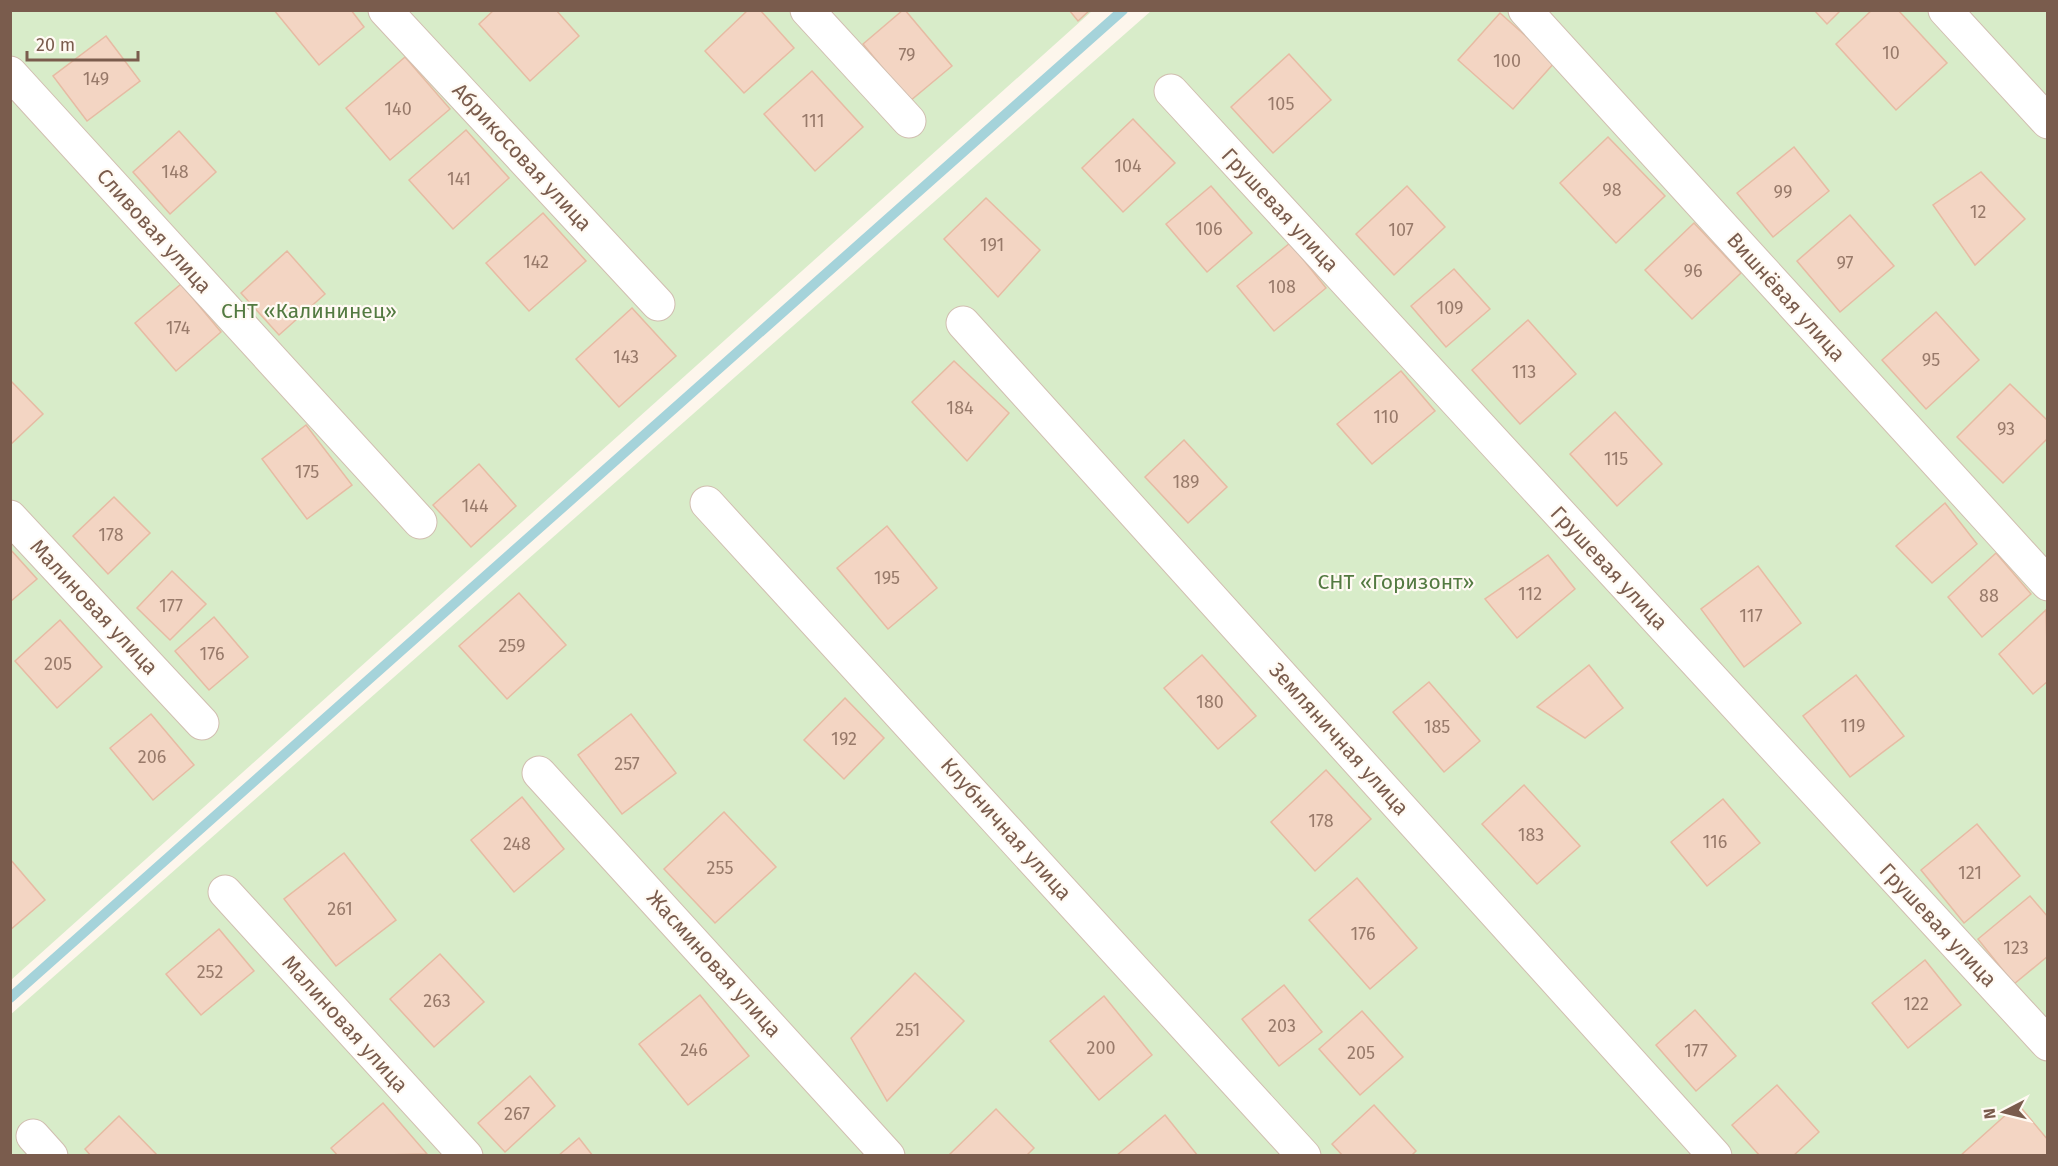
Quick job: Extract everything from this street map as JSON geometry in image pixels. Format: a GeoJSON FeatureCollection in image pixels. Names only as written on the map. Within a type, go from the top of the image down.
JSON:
{"type":"FeatureCollection","features":[{"type":"Feature","properties":{"kind":"street","name":"Абрикосовая улица"},"geometry":{"type":"LineString","coordinates":[[385,10],[658,303]]}},
{"type":"Feature","properties":{"kind":"street"},"geometry":{"type":"LineString","coordinates":[[807,10],[909,121]]}},
{"type":"Feature","properties":{"kind":"street","name":"Вишнёвая улица"},"geometry":{"type":"LineString","coordinates":[[1525,10],[2048,584]]}},
{"type":"Feature","properties":{"kind":"street"},"geometry":{"type":"LineString","coordinates":[[1946,10],[2048,122]]}},
{"type":"Feature","properties":{"kind":"street","name":"Сливовая улица"},"geometry":{"type":"LineString","coordinates":[[10,73],[420,522]]}},
{"type":"Feature","properties":{"kind":"street","name":"Грушевая улица"},"geometry":{"type":"LineString","coordinates":[[1171,91],[2048,1044]]}},
{"type":"Feature","properties":{"kind":"street","name":"Земляничная улица"},"geometry":{"type":"LineString","coordinates":[[963,323],[1715,1155]]}},
{"type":"Feature","properties":{"kind":"street","name":"Клубничная улица"},"geometry":{"type":"LineString","coordinates":[[707,503],[1304,1155]]}},
{"type":"Feature","properties":{"kind":"street","name":"Малиновая улица"},"geometry":{"type":"LineString","coordinates":[[10,517],[201,723]]}},
{"type":"Feature","properties":{"kind":"street","name":"Жасминовая улица"},"geometry":{"type":"LineString","coordinates":[[539,773],[888,1155]]}},
{"type":"Feature","properties":{"kind":"street","name":"Малиновая улица"},"geometry":{"type":"LineString","coordinates":[[225,892],[466,1155]]}},
{"type":"Feature","properties":{"kind":"green space","name":"СНТ «Калининец»"},"geometry":{"type":"Polygon","coordinates":[[[11,11],[1092,11],[11,980],[11,11]]]}},
{"type":"Feature","properties":{"kind":"green space","name":"СНТ «Горизонт»"},"geometry":{"type":"Polygon","coordinates":[[[1151,11],[2047,11],[2047,1155],[11,1155],[10,1015],[1151,11]]]}},
{"type":"Feature","properties":{"kind":"building"},"geometry":{"type":"Polygon","coordinates":[[[274,10],[351,10],[364,27],[319,65],[274,10]]]}},
{"type":"Feature","properties":{"kind":"building"},"geometry":{"type":"Polygon","coordinates":[[[494,10],[556,10],[579,36],[530,81],[479,24],[494,10]]]}},
{"type":"Feature","properties":{"kind":"building"},"geometry":{"type":"Polygon","coordinates":[[[748,10],[760,10],[794,48],[744,93],[705,51],[748,10]]]}},
{"type":"Feature","properties":{"kind":"building"},"geometry":{"type":"Polygon","coordinates":[[[903,10],[952,66],[910,101],[863,44],[903,10]]]}},
{"type":"Feature","properties":{"kind":"building"},"geometry":{"type":"Polygon","coordinates":[[[1069,10],[1090,10],[1078,21],[1069,10]]]}},
{"type":"Feature","properties":{"kind":"building"},"geometry":{"type":"Polygon","coordinates":[[[1814,10],[1841,10],[1827,24],[1814,10]]]}},
{"type":"Feature","properties":{"kind":"building"},"geometry":{"type":"Polygon","coordinates":[[[1872,10],[1898,10],[1947,63],[1896,110],[1836,44],[1872,10]]]}},
{"type":"Feature","properties":{"kind":"building"},"geometry":{"type":"Polygon","coordinates":[[[1500,13],[1555,62],[1513,109],[1458,60],[1500,13]]]}},
{"type":"Feature","properties":{"kind":"building"},"geometry":{"type":"Polygon","coordinates":[[[106,36],[140,81],[87,121],[53,76],[106,36]]]}},
{"type":"Feature","properties":{"kind":"building"},"geometry":{"type":"Polygon","coordinates":[[[1289,54],[1331,100],[1273,153],[1231,107],[1289,54]]]}},
{"type":"Feature","properties":{"kind":"building"},"geometry":{"type":"Polygon","coordinates":[[[405,57],[450,109],[390,160],[346,108],[405,57]]]}},
{"type":"Feature","properties":{"kind":"building"},"geometry":{"type":"Polygon","coordinates":[[[812,71],[863,127],[815,171],[764,114],[812,71]]]}},
{"type":"Feature","properties":{"kind":"building"},"geometry":{"type":"Polygon","coordinates":[[[1133,119],[1175,163],[1123,212],[1082,168],[1133,119]]]}},
{"type":"Feature","properties":{"kind":"building"},"geometry":{"type":"Polygon","coordinates":[[[466,130],[509,178],[453,229],[409,180],[466,130]]]}},
{"type":"Feature","properties":{"kind":"building"},"geometry":{"type":"Polygon","coordinates":[[[179,131],[216,172],[170,214],[133,172],[179,131]]]}},
{"type":"Feature","properties":{"kind":"building"},"geometry":{"type":"Polygon","coordinates":[[[1608,137],[1665,196],[1616,243],[1560,183],[1608,137]]]}},
{"type":"Feature","properties":{"kind":"building"},"geometry":{"type":"Polygon","coordinates":[[[1794,147],[1829,191],[1773,237],[1737,193],[1794,147]]]}},
{"type":"Feature","properties":{"kind":"building"},"geometry":{"type":"Polygon","coordinates":[[[1981,172],[2025,219],[1975,265],[1933,205],[1981,172]]]}},
{"type":"Feature","properties":{"kind":"building"},"geometry":{"type":"Polygon","coordinates":[[[1211,186],[1252,233],[1207,272],[1166,224],[1211,186]]]}},
{"type":"Feature","properties":{"kind":"building"},"geometry":{"type":"Polygon","coordinates":[[[1407,186],[1445,227],[1394,275],[1356,234],[1407,186]]]}},
{"type":"Feature","properties":{"kind":"building"},"geometry":{"type":"Polygon","coordinates":[[[986,198],[1040,250],[998,297],[944,239],[986,198]]]}},
{"type":"Feature","properties":{"kind":"building"},"geometry":{"type":"Polygon","coordinates":[[[543,213],[586,261],[529,311],[486,263],[543,213]]]}},
{"type":"Feature","properties":{"kind":"building"},"geometry":{"type":"Polygon","coordinates":[[[1850,215],[1894,266],[1840,312],[1797,261],[1850,215]]]}},
{"type":"Feature","properties":{"kind":"building"},"geometry":{"type":"Polygon","coordinates":[[[1694,223],[1741,273],[1692,319],[1645,270],[1694,223]]]}},
{"type":"Feature","properties":{"kind":"building"},"geometry":{"type":"Polygon","coordinates":[[[1290,243],[1326,288],[1274,331],[1237,286],[1290,243]]]}},
{"type":"Feature","properties":{"kind":"building"},"geometry":{"type":"Polygon","coordinates":[[[287,251],[325,294],[279,335],[241,293],[287,251]]]}},
{"type":"Feature","properties":{"kind":"building"},"geometry":{"type":"Polygon","coordinates":[[[1454,269],[1490,309],[1446,347],[1411,306],[1454,269]]]}},
{"type":"Feature","properties":{"kind":"building"},"geometry":{"type":"Polygon","coordinates":[[[181,284],[221,332],[176,371],[135,323],[181,284]]]}},
{"type":"Feature","properties":{"kind":"building"},"geometry":{"type":"Polygon","coordinates":[[[632,308],[676,356],[619,407],[576,359],[632,308]]]}},
{"type":"Feature","properties":{"kind":"building"},"geometry":{"type":"Polygon","coordinates":[[[1936,312],[1979,360],[1926,409],[1882,360],[1936,312]]]}},
{"type":"Feature","properties":{"kind":"building"},"geometry":{"type":"Polygon","coordinates":[[[1528,320],[1576,374],[1520,424],[1472,370],[1528,320]]]}},
{"type":"Feature","properties":{"kind":"building"},"geometry":{"type":"Polygon","coordinates":[[[954,361],[1009,413],[967,461],[912,402],[954,361]]]}},
{"type":"Feature","properties":{"kind":"building"},"geometry":{"type":"Polygon","coordinates":[[[1401,371],[1435,411],[1372,464],[1337,424],[1401,371]]]}},
{"type":"Feature","properties":{"kind":"building"},"geometry":{"type":"Polygon","coordinates":[[[10,380],[43,414],[10,445],[10,380]]]}},
{"type":"Feature","properties":{"kind":"building"},"geometry":{"type":"Polygon","coordinates":[[[2010,384],[2048,421],[2048,438],[2003,483],[1957,437],[2010,384]]]}},
{"type":"Feature","properties":{"kind":"building"},"geometry":{"type":"Polygon","coordinates":[[[1615,412],[1662,464],[1617,506],[1570,454],[1615,412]]]}},
{"type":"Feature","properties":{"kind":"building"},"geometry":{"type":"Polygon","coordinates":[[[306,425],[352,485],[307,519],[262,459],[306,425]]]}},
{"type":"Feature","properties":{"kind":"building"},"geometry":{"type":"Polygon","coordinates":[[[1184,440],[1227,487],[1188,523],[1145,477],[1184,440]]]}},
{"type":"Feature","properties":{"kind":"building"},"geometry":{"type":"Polygon","coordinates":[[[479,464],[516,506],[471,547],[433,505],[479,464]]]}},
{"type":"Feature","properties":{"kind":"building"},"geometry":{"type":"Polygon","coordinates":[[[114,497],[150,533],[108,574],[73,536],[114,497]]]}},
{"type":"Feature","properties":{"kind":"building"},"geometry":{"type":"Polygon","coordinates":[[[1945,503],[1977,544],[1932,583],[1896,546],[1945,503]]]}},
{"type":"Feature","properties":{"kind":"building"},"geometry":{"type":"Polygon","coordinates":[[[887,526],[937,588],[888,629],[837,568],[887,526]]]}},
{"type":"Feature","properties":{"kind":"building"},"geometry":{"type":"Polygon","coordinates":[[[10,549],[37,579],[10,602],[10,549]]]}},
{"type":"Feature","properties":{"kind":"building"},"geometry":{"type":"Polygon","coordinates":[[[1996,553],[2031,594],[1982,637],[1948,597],[1996,553]]]}},
{"type":"Feature","properties":{"kind":"building"},"geometry":{"type":"Polygon","coordinates":[[[1548,555],[1575,589],[1517,638],[1485,599],[1548,555]]]}},
{"type":"Feature","properties":{"kind":"building"},"geometry":{"type":"Polygon","coordinates":[[[1758,566],[1801,623],[1744,667],[1701,609],[1758,566]]]}},
{"type":"Feature","properties":{"kind":"building"},"geometry":{"type":"Polygon","coordinates":[[[172,571],[206,604],[170,640],[137,608],[172,571]]]}},
{"type":"Feature","properties":{"kind":"building"},"geometry":{"type":"Polygon","coordinates":[[[519,593],[566,645],[507,699],[459,646],[519,593]]]}},
{"type":"Feature","properties":{"kind":"building"},"geometry":{"type":"Polygon","coordinates":[[[2046,610],[2048,681],[2033,694],[1999,654],[2046,610]]]}},
{"type":"Feature","properties":{"kind":"building"},"geometry":{"type":"Polygon","coordinates":[[[214,617],[248,657],[209,690],[175,651],[214,617]]]}},
{"type":"Feature","properties":{"kind":"building"},"geometry":{"type":"Polygon","coordinates":[[[60,620],[102,667],[57,708],[15,661],[60,620]]]}},
{"type":"Feature","properties":{"kind":"building"},"geometry":{"type":"Polygon","coordinates":[[[1202,655],[1256,716],[1218,749],[1164,688],[1202,655]]]}},
{"type":"Feature","properties":{"kind":"building"},"geometry":{"type":"Polygon","coordinates":[[[1589,665],[1623,708],[1585,738],[1537,707],[1589,665]]]}},
{"type":"Feature","properties":{"kind":"building"},"geometry":{"type":"Polygon","coordinates":[[[1856,675],[1904,736],[1850,777],[1803,716],[1856,675]]]}},
{"type":"Feature","properties":{"kind":"building"},"geometry":{"type":"Polygon","coordinates":[[[1429,682],[1480,741],[1444,772],[1393,712],[1429,682]]]}},
{"type":"Feature","properties":{"kind":"building"},"geometry":{"type":"Polygon","coordinates":[[[845,698],[884,738],[844,779],[804,740],[845,698]]]}},
{"type":"Feature","properties":{"kind":"building"},"geometry":{"type":"Polygon","coordinates":[[[151,714],[194,765],[153,800],[110,748],[151,714]]]}},
{"type":"Feature","properties":{"kind":"building"},"geometry":{"type":"Polygon","coordinates":[[[631,714],[676,773],[622,814],[578,755],[631,714]]]}},
{"type":"Feature","properties":{"kind":"building"},"geometry":{"type":"Polygon","coordinates":[[[1326,770],[1371,819],[1315,871],[1271,822],[1326,770]]]}},
{"type":"Feature","properties":{"kind":"building"},"geometry":{"type":"Polygon","coordinates":[[[1524,785],[1580,846],[1537,884],[1482,824],[1524,785]]]}},
{"type":"Feature","properties":{"kind":"building"},"geometry":{"type":"Polygon","coordinates":[[[522,797],[564,849],[514,892],[471,840],[522,797]]]}},
{"type":"Feature","properties":{"kind":"building"},"geometry":{"type":"Polygon","coordinates":[[[1723,799],[1760,843],[1707,886],[1671,842],[1723,799]]]}},
{"type":"Feature","properties":{"kind":"building"},"geometry":{"type":"Polygon","coordinates":[[[724,812],[776,867],[715,923],[664,869],[724,812]]]}},
{"type":"Feature","properties":{"kind":"building"},"geometry":{"type":"Polygon","coordinates":[[[1977,824],[2020,876],[1964,923],[1921,870],[1977,824]]]}},
{"type":"Feature","properties":{"kind":"building"},"geometry":{"type":"Polygon","coordinates":[[[344,853],[396,920],[336,966],[284,899],[344,853]]]}},
{"type":"Feature","properties":{"kind":"building"},"geometry":{"type":"Polygon","coordinates":[[[10,859],[45,900],[10,930],[10,859]]]}},
{"type":"Feature","properties":{"kind":"building"},"geometry":{"type":"Polygon","coordinates":[[[1357,878],[1417,948],[1370,989],[1309,920],[1357,878]]]}},
{"type":"Feature","properties":{"kind":"building"},"geometry":{"type":"Polygon","coordinates":[[[2030,896],[2048,917],[2048,956],[2014,984],[1978,939],[2030,896]]]}},
{"type":"Feature","properties":{"kind":"building"},"geometry":{"type":"Polygon","coordinates":[[[219,929],[254,971],[201,1015],[166,974],[219,929]]]}},
{"type":"Feature","properties":{"kind":"building"},"geometry":{"type":"Polygon","coordinates":[[[440,954],[484,1002],[434,1047],[390,999],[440,954]]]}},
{"type":"Feature","properties":{"kind":"building"},"geometry":{"type":"Polygon","coordinates":[[[1925,960],[1961,1005],[1908,1048],[1872,1003],[1925,960]]]}},
{"type":"Feature","properties":{"kind":"building"},"geometry":{"type":"Polygon","coordinates":[[[915,973],[964,1021],[887,1101],[851,1038],[915,973]]]}},
{"type":"Feature","properties":{"kind":"building"},"geometry":{"type":"Polygon","coordinates":[[[1284,985],[1322,1032],[1279,1066],[1242,1019],[1284,985]]]}},
{"type":"Feature","properties":{"kind":"building"},"geometry":{"type":"Polygon","coordinates":[[[700,995],[749,1056],[688,1105],[639,1044],[700,995]]]}},
{"type":"Feature","properties":{"kind":"building"},"geometry":{"type":"Polygon","coordinates":[[[1104,996],[1152,1055],[1099,1100],[1050,1041],[1104,996]]]}},
{"type":"Feature","properties":{"kind":"building"},"geometry":{"type":"Polygon","coordinates":[[[1695,1010],[1736,1056],[1696,1091],[1656,1045],[1695,1010]]]}},
{"type":"Feature","properties":{"kind":"building"},"geometry":{"type":"Polygon","coordinates":[[[1362,1011],[1403,1057],[1360,1095],[1319,1049],[1362,1011]]]}},
{"type":"Feature","properties":{"kind":"building"},"geometry":{"type":"Polygon","coordinates":[[[530,1076],[555,1106],[505,1152],[478,1123],[530,1076]]]}},
{"type":"Feature","properties":{"kind":"building"},"geometry":{"type":"Polygon","coordinates":[[[1777,1085],[1819,1132],[1793,1156],[1760,1156],[1732,1125],[1777,1085]]]}},
{"type":"Feature","properties":{"kind":"building"},"geometry":{"type":"Polygon","coordinates":[[[383,1103],[427,1154],[338,1156],[331,1148],[383,1103]]]}},
{"type":"Feature","properties":{"kind":"building"},"geometry":{"type":"Polygon","coordinates":[[[2018,1104],[2048,1140],[2048,1156],[1960,1156],[2018,1104]]]}},
{"type":"Feature","properties":{"kind":"building"},"geometry":{"type":"Polygon","coordinates":[[[1374,1105],[1416,1151],[1411,1156],[1343,1156],[1332,1144],[1374,1105]]]}},
{"type":"Feature","properties":{"kind":"building"},"geometry":{"type":"Polygon","coordinates":[[[996,1109],[1034,1148],[1026,1156],[948,1156],[996,1109]]]}},
{"type":"Feature","properties":{"kind":"building"},"geometry":{"type":"Polygon","coordinates":[[[1165,1115],[1198,1156],[1116,1156],[1165,1115]]]}},
{"type":"Feature","properties":{"kind":"building"},"geometry":{"type":"Polygon","coordinates":[[[119,1116],[158,1156],[91,1156],[85,1149],[119,1116]]]}},
{"type":"Feature","properties":{"kind":"building"},"geometry":{"type":"Polygon","coordinates":[[[579,1138],[593,1156],[558,1156],[579,1138]]]}},
{"type":"Feature","properties":{"kind":"waterway"},"geometry":{"type":"LineString","coordinates":[[10,998],[1123,10]]}}]}
